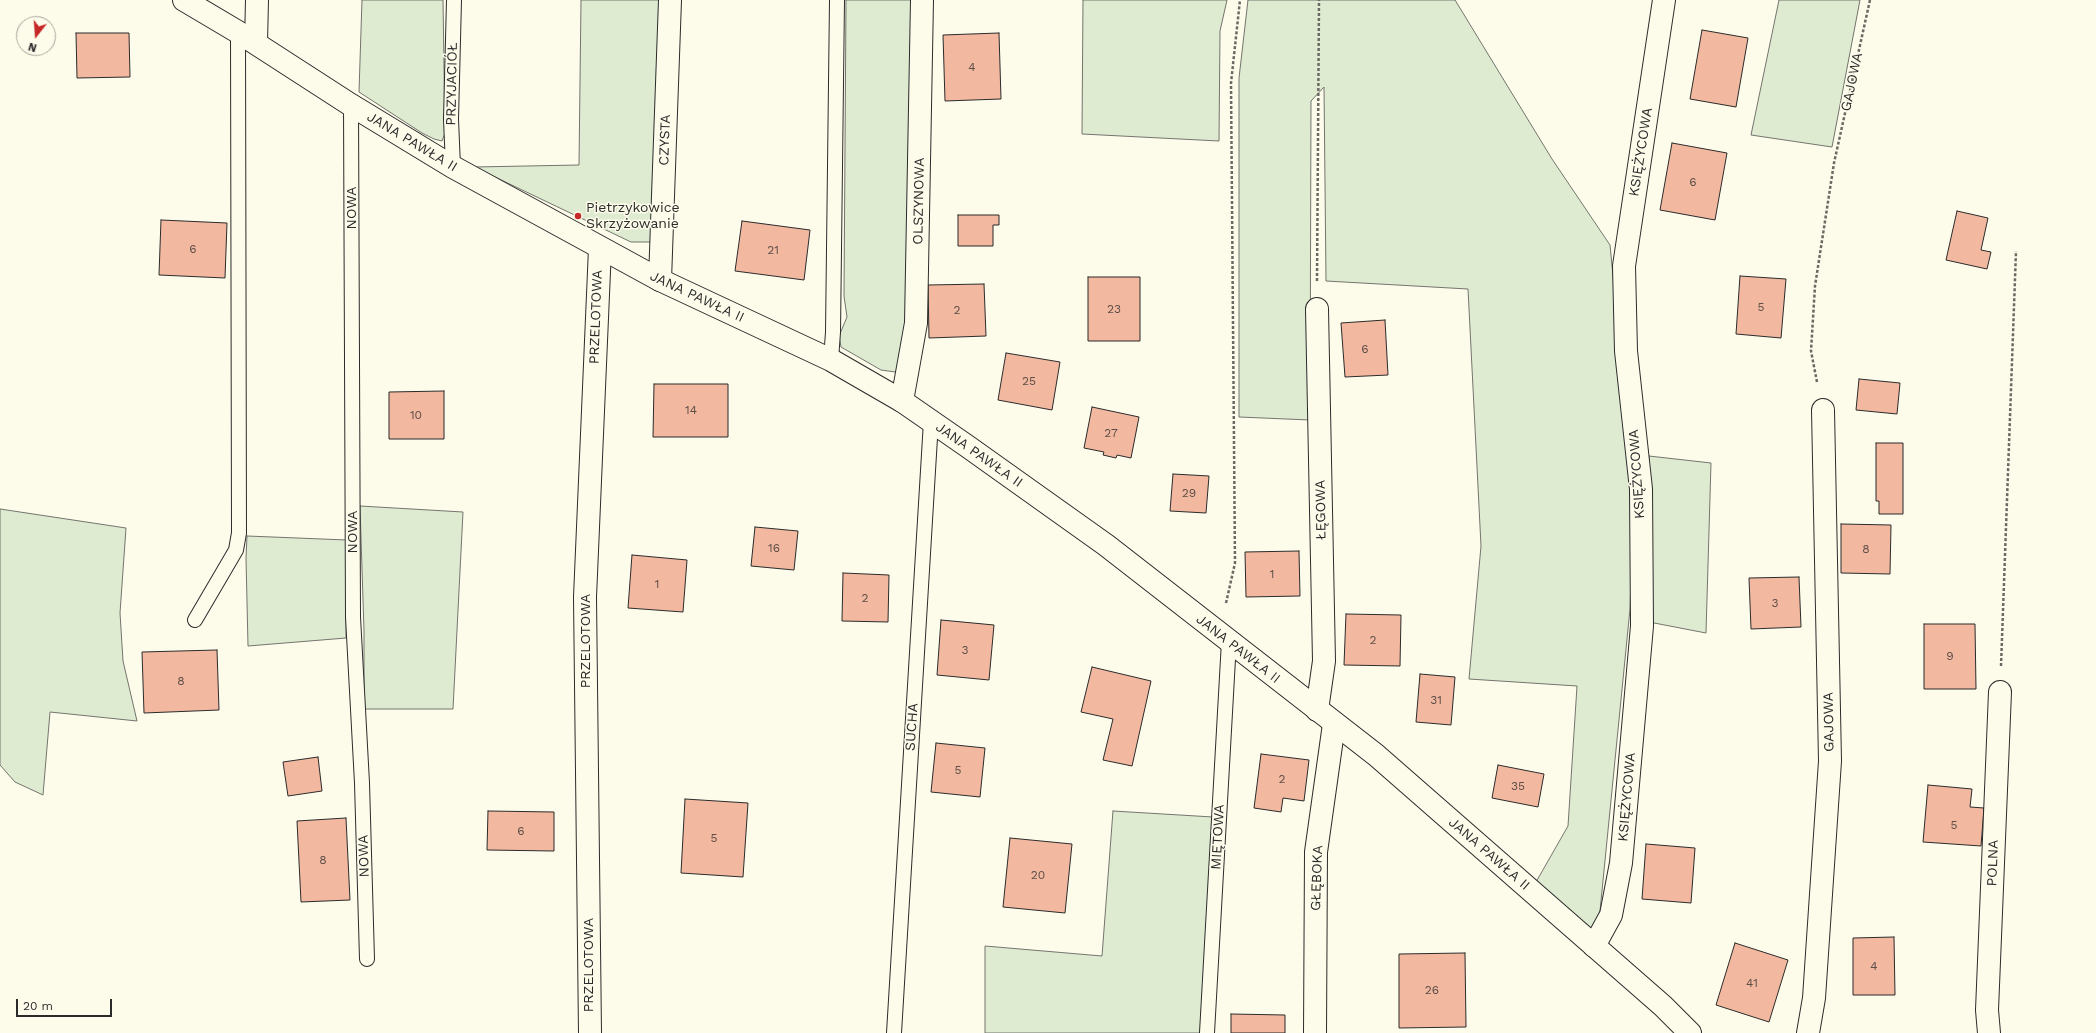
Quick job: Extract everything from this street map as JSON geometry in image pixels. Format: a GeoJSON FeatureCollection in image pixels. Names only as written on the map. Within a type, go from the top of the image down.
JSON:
{"type":"FeatureCollection","features":[{"type":"Feature","properties":{"kind":"street","name":"JANA PAWŁA II"},"geometry":{"type":"LineString","coordinates":[[184,0],[256,43],[351,105],[453,167],[660,280],[831,360],[902,401],[1106,545],[1376,756],[1663,1006],[1690,1033]]}},
{"type":"Feature","properties":{"kind":"street"},"geometry":{"type":"LineString","coordinates":[[256,43],[257,0]]}},
{"type":"Feature","properties":{"kind":"street","name":"CZYSTA"},"geometry":{"type":"LineString","coordinates":[[660,280],[670,0]]}},
{"type":"Feature","properties":{"kind":"street","name":"OLSZYNOWA"},"geometry":{"type":"LineString","coordinates":[[902,401],[916,324],[922,0]]}},
{"type":"Feature","properties":{"kind":"street","name":"KSIĘŻYCOWA"},"geometry":{"type":"LineString","coordinates":[[1594,946],[1611,915],[1621,863],[1642,626],[1640,489],[1626,351],[1624,266],[1664,0]]}},
{"type":"Feature","properties":{"kind":"street","name":"PRZELOTOWA"},"geometry":{"type":"LineString","coordinates":[[590,1033],[585,597],[600,248]]}},
{"type":"Feature","properties":{"kind":"street","name":"ŁĘGOWA"},"geometry":{"type":"LineString","coordinates":[[1316,710],[1324,661],[1317,309]]}},
{"type":"Feature","properties":{"kind":"street","name":"GAJOWA"},"geometry":{"type":"LineString","coordinates":[[1808,1033],[1814,998],[1830,761],[1823,410]]}},
{"type":"Feature","properties":{"kind":"street","name":"POLNA"},"geometry":{"type":"LineString","coordinates":[[1989,1033],[1987,1010],[2000,692]]}},
{"type":"Feature","properties":{"kind":"street","name":"GŁĘBOKA"},"geometry":{"type":"LineString","coordinates":[[1315,1033],[1316,852],[1334,724]]}},
{"type":"Feature","properties":{"kind":"lane","name":"PRZYJACIÓŁ"},"geometry":{"type":"LineString","coordinates":[[453,167],[451,119],[454,0]]}},
{"type":"Feature","properties":{"kind":"lane"},"geometry":{"type":"LineString","coordinates":[[831,360],[833,332],[837,0]]}},
{"type":"Feature","properties":{"kind":"lane"},"geometry":{"type":"LineString","coordinates":[[195,620],[236,550],[239,533],[238,32]]}},
{"type":"Feature","properties":{"kind":"lane","name":"NOWA"},"geometry":{"type":"LineString","coordinates":[[351,105],[353,617],[362,783],[367,959]]}},
{"type":"Feature","properties":{"kind":"lane","name":"SUCHA"},"geometry":{"type":"LineString","coordinates":[[894,1033],[931,422]]}},
{"type":"Feature","properties":{"kind":"lane","name":"MIĘTOWA"},"geometry":{"type":"LineString","coordinates":[[1207,1033],[1221,635]]}},
{"type":"Feature","properties":{"kind":"path"},"geometry":{"type":"LineString","coordinates":[[1221,635],[1235,563],[1232,83],[1240,0]]}},
{"type":"Feature","properties":{"kind":"path"},"geometry":{"type":"LineString","coordinates":[[1317,309],[1320,0]]}},
{"type":"Feature","properties":{"kind":"path","name":"GAJOWA"},"geometry":{"type":"LineString","coordinates":[[1823,410],[1810,351],[1815,286],[1834,163],[1870,0]]}},
{"type":"Feature","properties":{"kind":"path"},"geometry":{"type":"LineString","coordinates":[[2000,692],[2016,251]]}},
{"type":"Feature","properties":{"kind":"green space"},"geometry":{"type":"Polygon","coordinates":[[[362,0],[443,0],[445,133],[442,141],[422,133],[359,92],[362,0]]]}},
{"type":"Feature","properties":{"kind":"green space"},"geometry":{"type":"Polygon","coordinates":[[[581,0],[662,0],[652,242],[631,242],[474,167],[579,165],[581,0]]]}},
{"type":"Feature","properties":{"kind":"green space"},"geometry":{"type":"Polygon","coordinates":[[[846,0],[914,0],[910,322],[902,364],[895,372],[881,370],[841,347],[839,336],[847,317],[844,296],[846,0]]]}},
{"type":"Feature","properties":{"kind":"green space"},"geometry":{"type":"Polygon","coordinates":[[[1083,0],[1227,0],[1220,31],[1219,141],[1082,134],[1083,0]]]}},
{"type":"Feature","properties":{"kind":"green space"},"geometry":{"type":"Polygon","coordinates":[[[1248,0],[1455,0],[1552,159],[1610,245],[1632,470],[1633,518],[1630,609],[1599,921],[1591,928],[1536,882],[1568,826],[1577,686],[1469,679],[1481,546],[1468,289],[1326,281],[1324,87],[1311,101],[1310,420],[1239,417],[1239,78],[1248,0]]]}},
{"type":"Feature","properties":{"kind":"green space"},"geometry":{"type":"Polygon","coordinates":[[[1779,0],[1860,0],[1832,147],[1751,135],[1779,0]]]}},
{"type":"Feature","properties":{"kind":"green space"},"geometry":{"type":"Polygon","coordinates":[[[1649,456],[1711,463],[1706,633],[1649,622],[1649,456]]]}},
{"type":"Feature","properties":{"kind":"green space"},"geometry":{"type":"Polygon","coordinates":[[[360,506],[463,512],[453,709],[364,709],[364,631],[360,506]]]}},
{"type":"Feature","properties":{"kind":"green space"},"geometry":{"type":"Polygon","coordinates":[[[0,509],[126,528],[120,613],[123,661],[137,721],[50,712],[43,795],[15,782],[0,765],[0,509]]]}},
{"type":"Feature","properties":{"kind":"green space"},"geometry":{"type":"Polygon","coordinates":[[[247,536],[347,540],[346,638],[248,646],[247,536]]]}},
{"type":"Feature","properties":{"kind":"green space"},"geometry":{"type":"Polygon","coordinates":[[[1113,811],[1213,817],[1200,1033],[985,1033],[985,946],[1102,956],[1113,811]]]}},
{"type":"Feature","properties":{"kind":"building"},"geometry":{"type":"Polygon","coordinates":[[[1702,30],[1748,38],[1736,107],[1690,99],[1702,30]]]}},
{"type":"Feature","properties":{"kind":"building"},"geometry":{"type":"Polygon","coordinates":[[[76,33],[129,33],[130,77],[77,78],[76,33]]]}},
{"type":"Feature","properties":{"kind":"building"},"geometry":{"type":"Polygon","coordinates":[[[999,33],[1001,99],[945,101],[943,35],[999,33]]]}},
{"type":"Feature","properties":{"kind":"building"},"geometry":{"type":"Polygon","coordinates":[[[1672,143],[1727,153],[1715,220],[1660,210],[1672,143]]]}},
{"type":"Feature","properties":{"kind":"building"},"geometry":{"type":"Polygon","coordinates":[[[1957,211],[1988,218],[1981,250],[1991,252],[1987,269],[1946,260],[1957,211]]]}},
{"type":"Feature","properties":{"kind":"building"},"geometry":{"type":"Polygon","coordinates":[[[958,215],[999,215],[999,225],[993,225],[993,246],[958,246],[958,215]]]}},
{"type":"Feature","properties":{"kind":"building"},"geometry":{"type":"Polygon","coordinates":[[[161,220],[227,223],[225,278],[159,275],[161,220]]]}},
{"type":"Feature","properties":{"kind":"building"},"geometry":{"type":"Polygon","coordinates":[[[742,221],[810,230],[804,280],[735,271],[742,221]]]}},
{"type":"Feature","properties":{"kind":"building"},"geometry":{"type":"Polygon","coordinates":[[[1740,276],[1786,279],[1781,338],[1736,334],[1740,276]]]}},
{"type":"Feature","properties":{"kind":"building"},"geometry":{"type":"Polygon","coordinates":[[[1088,277],[1140,277],[1140,341],[1088,341],[1088,277]]]}},
{"type":"Feature","properties":{"kind":"building"},"geometry":{"type":"Polygon","coordinates":[[[984,284],[986,336],[929,338],[928,285],[984,284]]]}},
{"type":"Feature","properties":{"kind":"building"},"geometry":{"type":"Polygon","coordinates":[[[1385,320],[1388,375],[1345,377],[1341,323],[1385,320]]]}},
{"type":"Feature","properties":{"kind":"building"},"geometry":{"type":"Polygon","coordinates":[[[1006,353],[1060,362],[1052,410],[998,400],[1006,353]]]}},
{"type":"Feature","properties":{"kind":"building"},"geometry":{"type":"Polygon","coordinates":[[[1859,379],[1900,383],[1897,414],[1856,410],[1859,379]]]}},
{"type":"Feature","properties":{"kind":"building"},"geometry":{"type":"Polygon","coordinates":[[[654,384],[728,384],[728,437],[653,437],[654,384]]]}},
{"type":"Feature","properties":{"kind":"building"},"geometry":{"type":"Polygon","coordinates":[[[444,391],[444,439],[389,439],[389,392],[444,391]]]}},
{"type":"Feature","properties":{"kind":"building"},"geometry":{"type":"Polygon","coordinates":[[[1092,407],[1139,417],[1131,458],[1117,455],[1116,458],[1103,455],[1104,452],[1084,448],[1092,407]]]}},
{"type":"Feature","properties":{"kind":"building"},"geometry":{"type":"Polygon","coordinates":[[[1876,443],[1903,443],[1903,514],[1879,514],[1879,501],[1876,501],[1876,443]]]}},
{"type":"Feature","properties":{"kind":"building"},"geometry":{"type":"Polygon","coordinates":[[[1173,474],[1209,476],[1206,513],[1170,511],[1173,474]]]}},
{"type":"Feature","properties":{"kind":"building"},"geometry":{"type":"Polygon","coordinates":[[[1841,524],[1891,525],[1890,574],[1841,573],[1841,524]]]}},
{"type":"Feature","properties":{"kind":"building"},"geometry":{"type":"Polygon","coordinates":[[[755,527],[798,531],[794,570],[751,566],[755,527]]]}},
{"type":"Feature","properties":{"kind":"building"},"geometry":{"type":"Polygon","coordinates":[[[1299,551],[1300,596],[1246,597],[1245,552],[1299,551]]]}},
{"type":"Feature","properties":{"kind":"building"},"geometry":{"type":"Polygon","coordinates":[[[632,555],[687,560],[683,612],[628,608],[632,555]]]}},
{"type":"Feature","properties":{"kind":"building"},"geometry":{"type":"Polygon","coordinates":[[[843,573],[889,575],[888,622],[842,621],[843,573]]]}},
{"type":"Feature","properties":{"kind":"building"},"geometry":{"type":"Polygon","coordinates":[[[1799,577],[1801,627],[1751,629],[1749,578],[1799,577]]]}},
{"type":"Feature","properties":{"kind":"building"},"geometry":{"type":"Polygon","coordinates":[[[1346,614],[1401,615],[1400,666],[1344,665],[1346,614]]]}},
{"type":"Feature","properties":{"kind":"building"},"geometry":{"type":"Polygon","coordinates":[[[941,620],[994,625],[989,680],[937,675],[941,620]]]}},
{"type":"Feature","properties":{"kind":"building"},"geometry":{"type":"Polygon","coordinates":[[[1924,624],[1975,624],[1976,689],[1924,689],[1924,624]]]}},
{"type":"Feature","properties":{"kind":"building"},"geometry":{"type":"Polygon","coordinates":[[[217,650],[219,710],[144,713],[142,652],[217,650]]]}},
{"type":"Feature","properties":{"kind":"building"},"geometry":{"type":"Polygon","coordinates":[[[1092,667],[1151,681],[1132,766],[1103,760],[1113,719],[1081,712],[1092,667]]]}},
{"type":"Feature","properties":{"kind":"building"},"geometry":{"type":"Polygon","coordinates":[[[1420,674],[1455,677],[1451,725],[1416,722],[1420,674]]]}},
{"type":"Feature","properties":{"kind":"building"},"geometry":{"type":"Polygon","coordinates":[[[936,743],[985,748],[980,797],[931,792],[936,743]]]}},
{"type":"Feature","properties":{"kind":"building"},"geometry":{"type":"Polygon","coordinates":[[[1261,754],[1309,760],[1304,801],[1283,798],[1281,812],[1254,808],[1261,754]]]}},
{"type":"Feature","properties":{"kind":"building"},"geometry":{"type":"Polygon","coordinates":[[[318,757],[322,791],[288,796],[283,762],[318,757]]]}},
{"type":"Feature","properties":{"kind":"building"},"geometry":{"type":"Polygon","coordinates":[[[1498,765],[1544,774],[1538,807],[1492,798],[1498,765]]]}},
{"type":"Feature","properties":{"kind":"building"},"geometry":{"type":"Polygon","coordinates":[[[1928,785],[1972,789],[1970,807],[1984,808],[1981,846],[1923,842],[1928,785]]]}},
{"type":"Feature","properties":{"kind":"building"},"geometry":{"type":"Polygon","coordinates":[[[685,799],[748,803],[743,877],[681,873],[685,799]]]}},
{"type":"Feature","properties":{"kind":"building"},"geometry":{"type":"Polygon","coordinates":[[[488,811],[554,812],[554,851],[487,850],[488,811]]]}},
{"type":"Feature","properties":{"kind":"building"},"geometry":{"type":"Polygon","coordinates":[[[346,818],[350,900],[301,902],[297,821],[346,818]]]}},
{"type":"Feature","properties":{"kind":"building"},"geometry":{"type":"Polygon","coordinates":[[[1010,838],[1072,844],[1065,913],[1003,907],[1010,838]]]}},
{"type":"Feature","properties":{"kind":"building"},"geometry":{"type":"Polygon","coordinates":[[[1646,844],[1695,848],[1691,903],[1642,899],[1646,844]]]}},
{"type":"Feature","properties":{"kind":"building"},"geometry":{"type":"Polygon","coordinates":[[[1894,937],[1895,995],[1853,995],[1853,938],[1894,937]]]}},
{"type":"Feature","properties":{"kind":"building"},"geometry":{"type":"Polygon","coordinates":[[[1735,943],[1788,960],[1769,1022],[1716,1005],[1735,943]]]}},
{"type":"Feature","properties":{"kind":"building"},"geometry":{"type":"Polygon","coordinates":[[[1465,953],[1466,1027],[1399,1028],[1399,954],[1465,953]]]}},
{"type":"Feature","properties":{"kind":"building"},"geometry":{"type":"Polygon","coordinates":[[[1231,1014],[1285,1015],[1285,1033],[1231,1033],[1231,1014]]]}},
{"type":"Feature","properties":{"kind":"place","name":"Pietrzykowice Skrzyżowanie"},"geometry":{"type":"Point","coordinates":[578,216]}}]}
